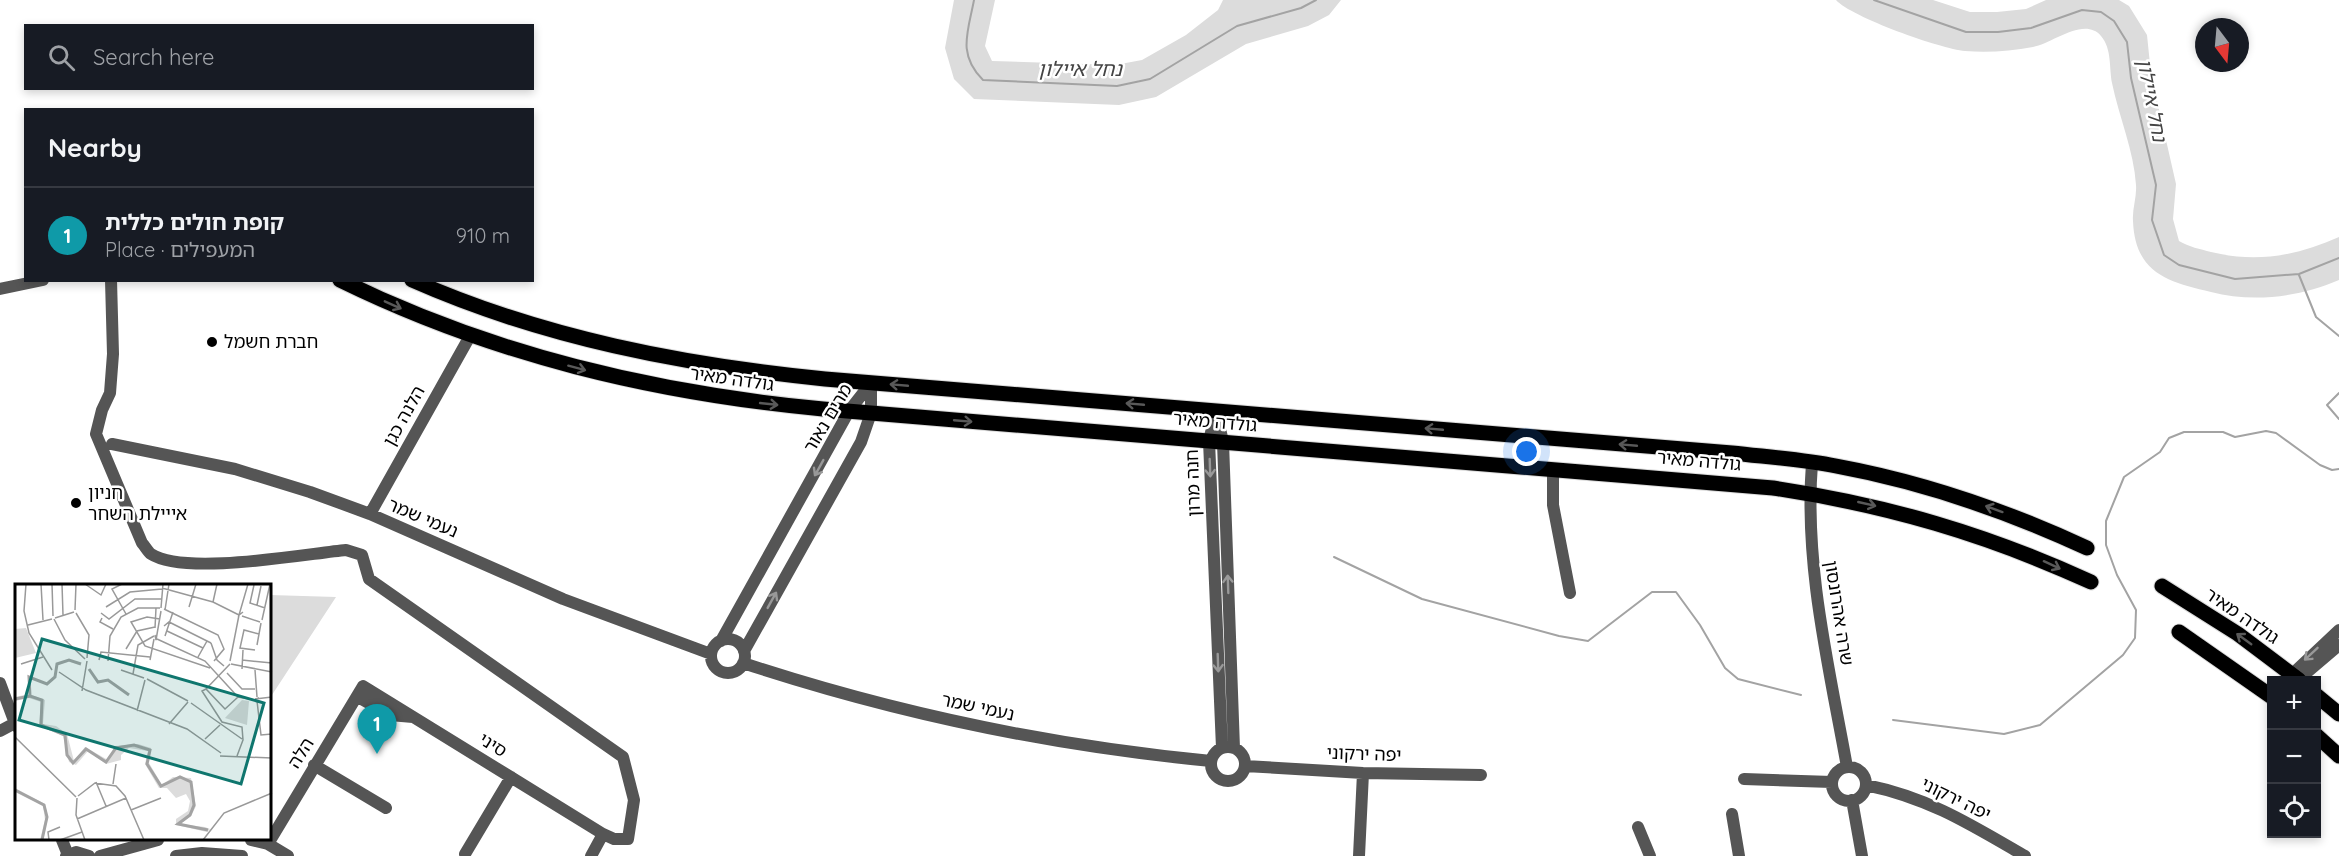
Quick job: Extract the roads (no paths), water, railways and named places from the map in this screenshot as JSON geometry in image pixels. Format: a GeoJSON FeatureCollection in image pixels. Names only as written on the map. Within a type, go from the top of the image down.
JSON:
{"type":"FeatureCollection","features":[{"type":"Feature","properties":{"kind":"main road","name":"גולדה מאיר"},"geometry":{"type":"LineString","coordinates":[[345,282],[470,336],[583,370],[657,387],[730,399],[849,411],[1729,483],[1810,493],[1890,509],[1969,532],[2040,559],[2091,582]]}},
{"type":"Feature","properties":{"kind":"main road","name":"גולדה מאיר"},"geometry":{"type":"LineString","coordinates":[[418,282],[551,330],[645,354],[744,370],[871,383],[1732,453],[1835,465],[1946,494],[2016,517],[2087,548]]}},
{"type":"Feature","properties":{"kind":"main road","name":"גולדה מאיר"},"geometry":{"type":"LineString","coordinates":[[2162,586],[2230,629],[2290,676]]}},
{"type":"Feature","properties":{"kind":"main road"},"geometry":{"type":"LineString","coordinates":[[2179,632],[2267,694]]}},
{"type":"Feature","properties":{"kind":"main road"},"geometry":{"type":"LineString","coordinates":[[2321,699],[2339,714]]}},
{"type":"Feature","properties":{"kind":"main road"},"geometry":{"type":"LineString","coordinates":[[2321,740],[2339,756]]}},
{"type":"Feature","properties":{"kind":"street"},"geometry":{"type":"LineString","coordinates":[[0,280],[24,276]]}},
{"type":"Feature","properties":{"kind":"street"},"geometry":{"type":"LineString","coordinates":[[0,289],[33,282]]}},
{"type":"Feature","properties":{"kind":"street"},"geometry":{"type":"LineString","coordinates":[[111,282],[113,354],[111,384],[96,434],[142,543],[150,554],[174,562],[213,564],[346,550],[362,555],[369,579],[623,757],[634,800],[628,839],[614,839],[603,834],[591,856]]}},
{"type":"Feature","properties":{"kind":"street","name":"הלנה כגן"},"geometry":{"type":"LineString","coordinates":[[370,514],[470,336]]}},
{"type":"Feature","properties":{"kind":"street","name":"מרים נאור"},"geometry":{"type":"LineString","coordinates":[[721,641],[849,411],[871,383]]}},
{"type":"Feature","properties":{"kind":"street","name":"מרים נאור"},"geometry":{"type":"LineString","coordinates":[[744,657],[861,442],[871,413],[871,383]]}},
{"type":"Feature","properties":{"kind":"street","name":"חנה מרון"},"geometry":{"type":"LineString","coordinates":[[1216,411],[1228,748]]}},
{"type":"Feature","properties":{"kind":"street","name":"נעמי שמר"},"geometry":{"type":"LineString","coordinates":[[112,444],[235,469],[310,492],[370,514],[563,599],[711,654]]}},
{"type":"Feature","properties":{"kind":"street","name":"שרה אהרונסון"},"geometry":{"type":"LineString","coordinates":[[1812,463],[1810,493],[1814,573],[1847,767]]}},
{"type":"Feature","properties":{"kind":"street"},"geometry":{"type":"LineString","coordinates":[[1553,469],[1553,505],[1570,593]]}},
{"type":"Feature","properties":{"kind":"street"},"geometry":{"type":"LineString","coordinates":[[2297,676],[2339,630]]}},
{"type":"Feature","properties":{"kind":"street"},"geometry":{"type":"LineString","coordinates":[[721,641],[736,641],[744,657],[738,669],[726,673],[714,667],[711,654],[713,648],[721,641]]}},
{"type":"Feature","properties":{"kind":"street"},"geometry":{"type":"LineString","coordinates":[[2298,676],[2339,645]]}},
{"type":"Feature","properties":{"kind":"street","name":"נעמי שמר"},"geometry":{"type":"LineString","coordinates":[[744,657],[806,684],[947,720],[1115,750],[1211,761]]}},
{"type":"Feature","properties":{"kind":"street"},"geometry":{"type":"LineString","coordinates":[[0,683],[15,722]]}},
{"type":"Feature","properties":{"kind":"street","name":"סיני"},"geometry":{"type":"LineString","coordinates":[[361,691],[390,715],[414,717],[603,834]]}},
{"type":"Feature","properties":{"kind":"street","name":"הלה"},"geometry":{"type":"LineString","coordinates":[[272,837],[361,691]]}},
{"type":"Feature","properties":{"kind":"street"},"geometry":{"type":"LineString","coordinates":[[0,731],[15,725]]}},
{"type":"Feature","properties":{"kind":"street"},"geometry":{"type":"LineString","coordinates":[[1228,748],[1241,753],[1245,766],[1239,777],[1226,780],[1215,774],[1211,761],[1213,755],[1228,748]]}},
{"type":"Feature","properties":{"kind":"street"},"geometry":{"type":"LineString","coordinates":[[314,765],[386,808]]}},
{"type":"Feature","properties":{"kind":"street","name":"יפה ירקוני"},"geometry":{"type":"LineString","coordinates":[[1245,766],[1363,773],[1481,775]]}},
{"type":"Feature","properties":{"kind":"street"},"geometry":{"type":"LineString","coordinates":[[1847,767],[1857,769],[1862,773],[1866,785],[1860,797],[1852,800],[1841,798],[1836,794],[1832,782],[1839,770],[1847,767]]}},
{"type":"Feature","properties":{"kind":"street"},"geometry":{"type":"LineString","coordinates":[[1359,856],[1363,773]]}},
{"type":"Feature","properties":{"kind":"street"},"geometry":{"type":"LineString","coordinates":[[465,854],[511,777]]}},
{"type":"Feature","properties":{"kind":"street"},"geometry":{"type":"LineString","coordinates":[[1744,779],[1832,782]]}},
{"type":"Feature","properties":{"kind":"street","name":"יפה ירקוני"},"geometry":{"type":"LineString","coordinates":[[1866,785],[1912,796],[1934,805],[2025,856]]}},
{"type":"Feature","properties":{"kind":"street"},"geometry":{"type":"LineString","coordinates":[[1852,800],[1862,856]]}},
{"type":"Feature","properties":{"kind":"street"},"geometry":{"type":"LineString","coordinates":[[1732,814],[1739,856]]}},
{"type":"Feature","properties":{"kind":"street"},"geometry":{"type":"LineString","coordinates":[[1638,826],[1650,856]]}},
{"type":"Feature","properties":{"kind":"street"},"geometry":{"type":"LineString","coordinates":[[100,856],[154,841]]}},
{"type":"Feature","properties":{"kind":"street"},"geometry":{"type":"LineString","coordinates":[[255,841],[268,844],[288,856]]}},
{"type":"Feature","properties":{"kind":"street"},"geometry":{"type":"LineString","coordinates":[[67,855],[76,852],[89,856]]}},
{"type":"Feature","properties":{"kind":"street"},"geometry":{"type":"LineString","coordinates":[[177,856],[202,853],[242,856]]}},
{"type":"Feature","properties":{"kind":"waterway","name":"נחל איילון"},"geometry":{"type":"LineString","coordinates":[[974,0],[967,33],[967,52],[975,70],[983,80],[1117,86],[1150,79],[1237,26],[1301,8],[1316,0]]}},
{"type":"Feature","properties":{"kind":"waterway","name":"נחל איילון"},"geometry":{"type":"LineString","coordinates":[[1874,0],[1966,32],[1998,32],[2031,28],[2082,10],[2101,12],[2114,21],[2127,42],[2131,78],[2156,185],[2152,220],[2164,255],[2179,265],[2235,279],[2299,274],[2339,258]]}},
{"type":"Feature","properties":{"kind":"waterway"},"geometry":{"type":"LineString","coordinates":[[2299,275],[2316,317],[2339,336]]}},
{"type":"Feature","properties":{"kind":"waterway"},"geometry":{"type":"LineString","coordinates":[[2339,393],[2327,405],[2339,419]]}},
{"type":"Feature","properties":{"kind":"waterway"},"geometry":{"type":"LineString","coordinates":[[1893,720],[2004,734],[2040,725],[2123,655],[2135,638],[2136,610],[2117,575],[2106,545],[2106,521],[2124,477],[2160,452],[2169,438],[2184,432],[2223,432],[2235,437],[2266,431],[2276,433],[2320,465],[2332,470],[2339,469]]}},
{"type":"Feature","properties":{"kind":"waterway"},"geometry":{"type":"LineString","coordinates":[[1334,557],[1422,599],[1559,636],[1588,641],[1652,592],[1676,592],[1700,625],[1725,668],[1738,679],[1801,695]]}},
{"type":"Feature","properties":{"kind":"place","name":"חברת חשמל"},"geometry":{"type":"Point","coordinates":[212,342]}},
{"type":"Feature","properties":{"kind":"place","name":"חניון אייילת השחר"},"geometry":{"type":"Point","coordinates":[76,503]}},
{"type":"Feature","properties":{"kind":"place","name":"קופת חולים כללית"},"geometry":{"type":"Point","coordinates":[377,754]}}]}
